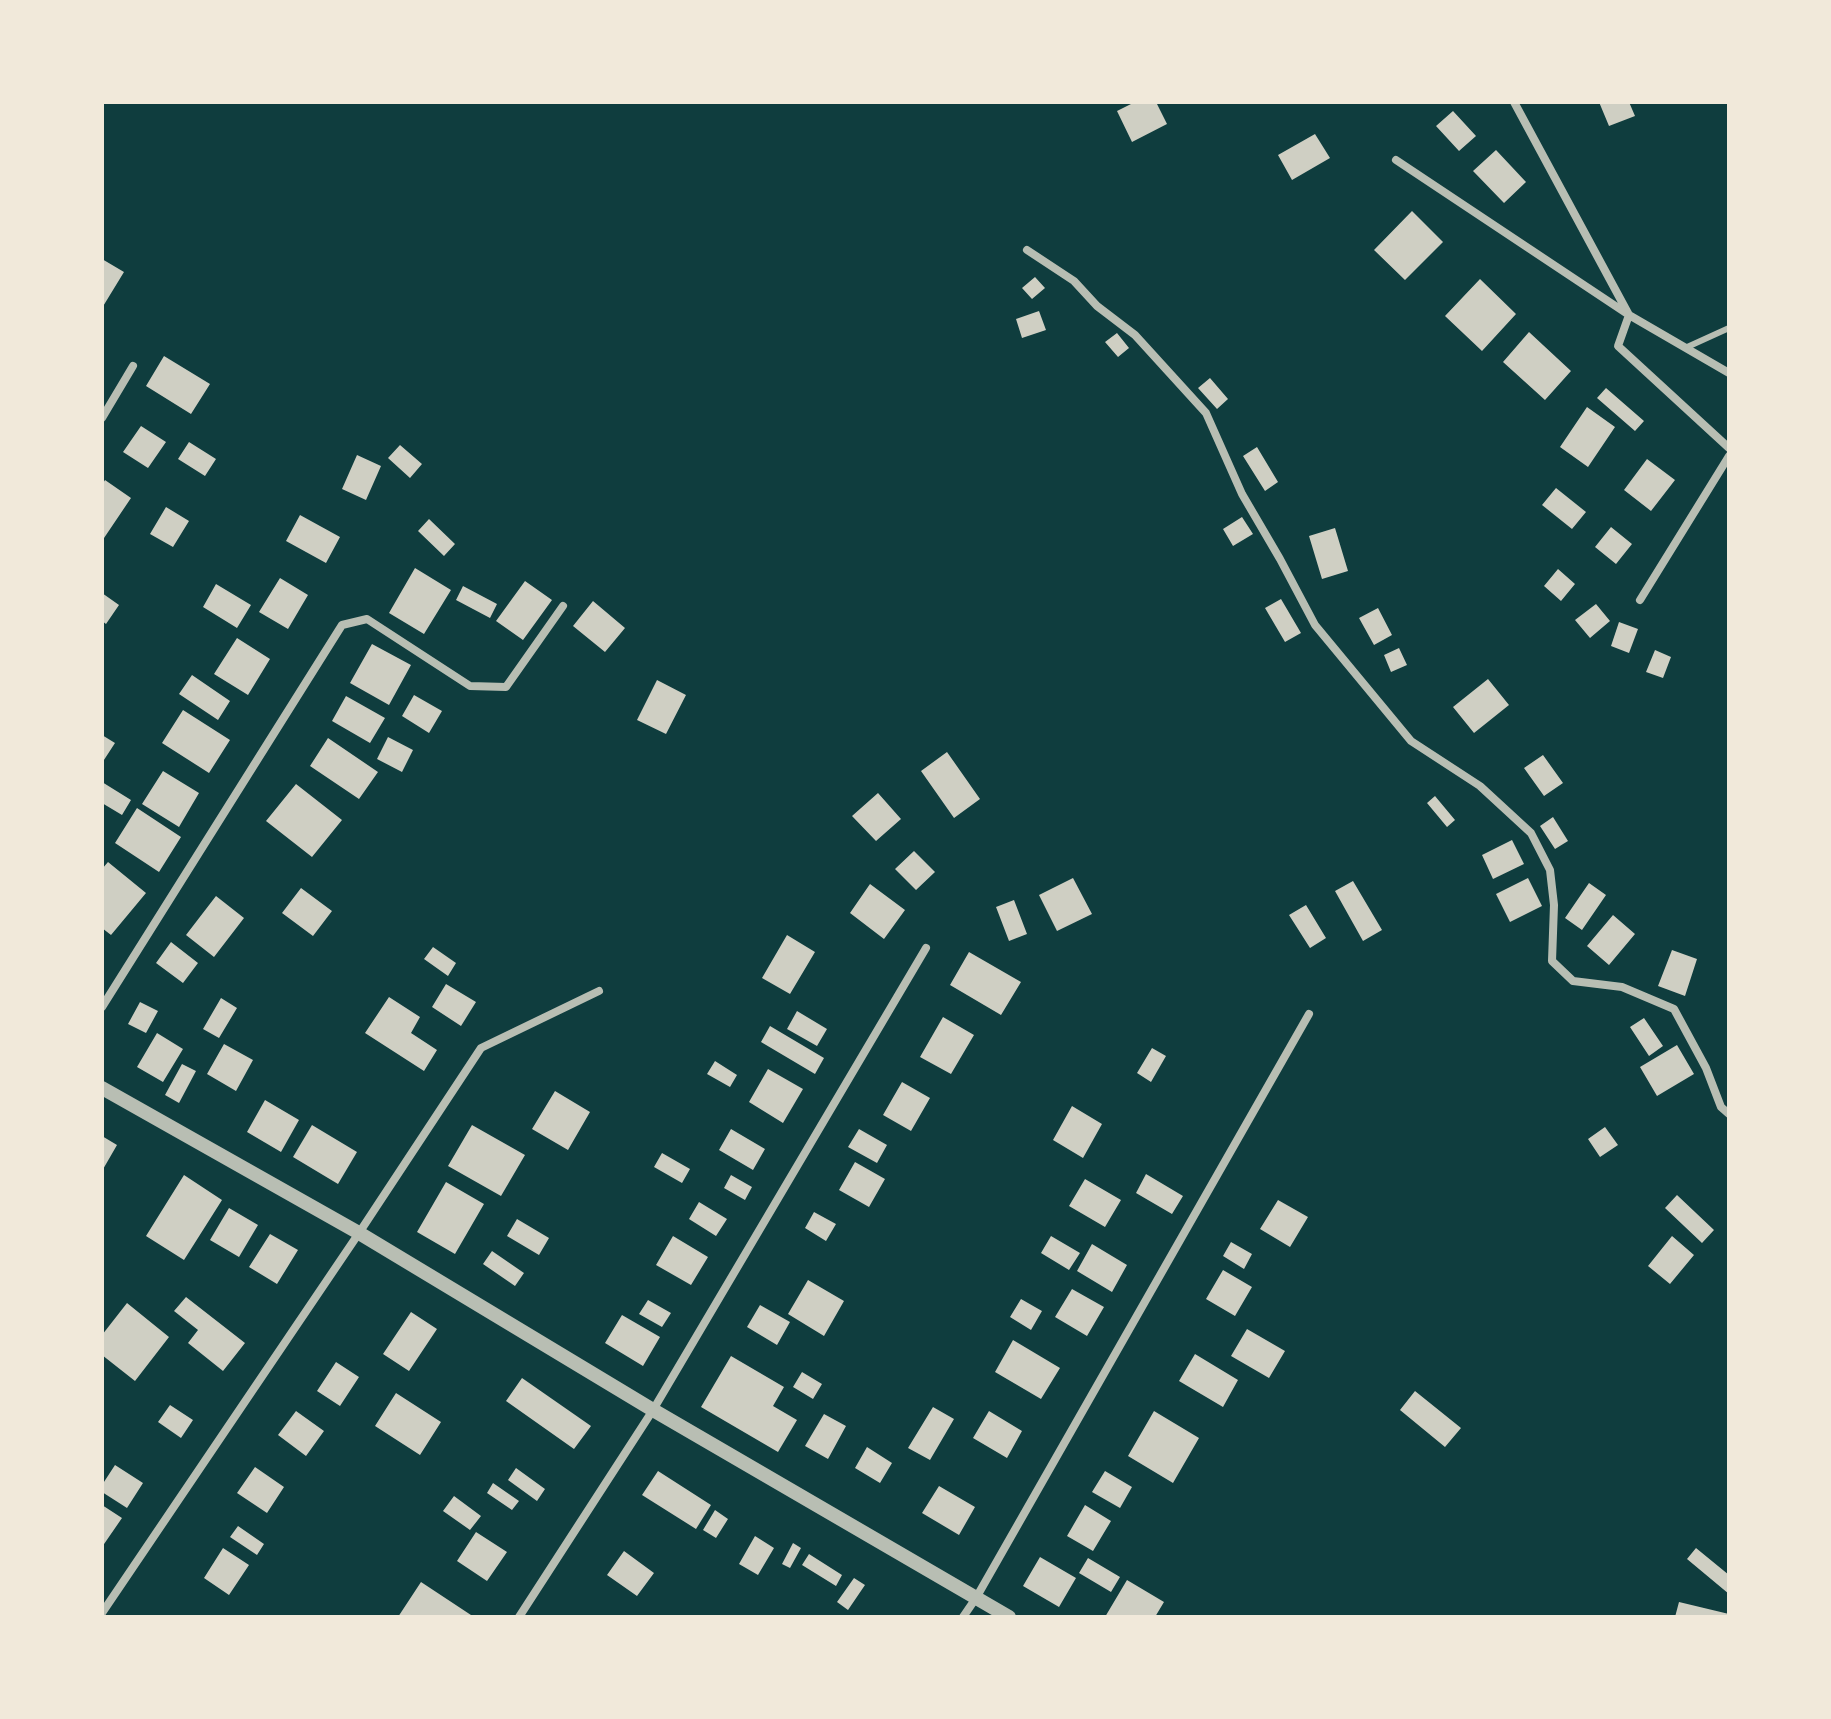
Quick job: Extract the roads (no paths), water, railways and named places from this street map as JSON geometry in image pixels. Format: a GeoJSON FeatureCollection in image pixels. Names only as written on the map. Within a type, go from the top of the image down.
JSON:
{"type":"FeatureCollection","features":[{"type":"Feature","properties":{"kind":"street"},"geometry":{"type":"LineString","coordinates":[[1514,102],[1629,315],[1618,346],[1729,448]]}},
{"type":"Feature","properties":{"kind":"street"},"geometry":{"type":"LineString","coordinates":[[1396,160],[1629,315],[1729,373]]}},
{"type":"Feature","properties":{"kind":"street"},"geometry":{"type":"LineString","coordinates":[[1027,250],[1074,281],[1097,306],[1135,335],[1206,413],[1242,494],[1315,625],[1411,741],[1480,786],[1531,833],[1550,870],[1554,905],[1552,961],[1573,981],[1622,987],[1674,1009],[1706,1068],[1721,1107],[1729,1114]]}},
{"type":"Feature","properties":{"kind":"street"},"geometry":{"type":"LineString","coordinates":[[102,418],[133,366]]}},
{"type":"Feature","properties":{"kind":"street"},"geometry":{"type":"LineString","coordinates":[[1640,600],[1729,456]]}},
{"type":"Feature","properties":{"kind":"street"},"geometry":{"type":"LineString","coordinates":[[102,1007],[342,625],[367,619],[470,686],[506,687],[563,606]]}},
{"type":"Feature","properties":{"kind":"street"},"geometry":{"type":"LineString","coordinates":[[519,1617],[653,1410],[926,948]]}},
{"type":"Feature","properties":{"kind":"street"},"geometry":{"type":"LineString","coordinates":[[102,1613],[481,1048],[599,991]]}},
{"type":"Feature","properties":{"kind":"street"},"geometry":{"type":"LineString","coordinates":[[963,1617],[1309,1014]]}},
{"type":"Feature","properties":{"kind":"street"},"geometry":{"type":"LineString","coordinates":[[102,1088],[359,1233],[653,1410],[1009,1617]]}},
{"type":"Feature","properties":{"kind":"lane"},"geometry":{"type":"LineString","coordinates":[[1685,348],[1729,328]]}}]}
